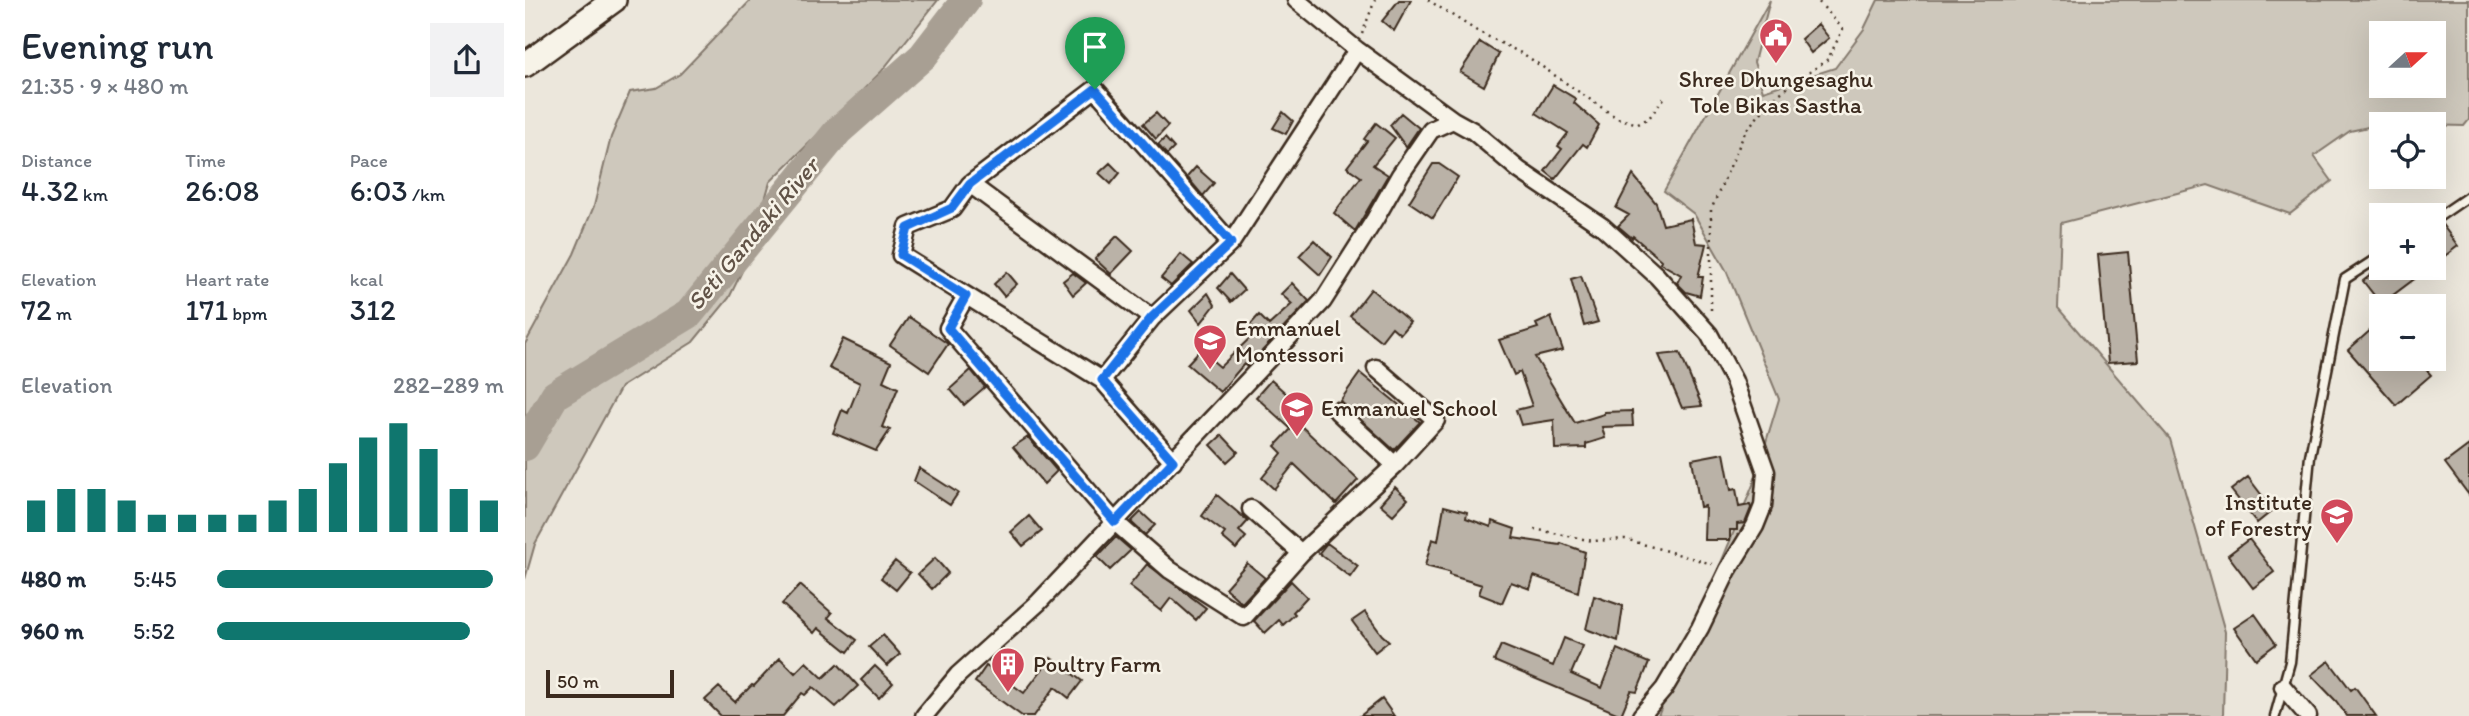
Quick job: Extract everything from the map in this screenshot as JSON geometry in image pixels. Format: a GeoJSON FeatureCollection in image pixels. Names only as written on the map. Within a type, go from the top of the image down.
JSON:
{"type":"FeatureCollection","features":[{"type":"Feature","properties":{"kind":"main road"},"geometry":{"type":"LineString","coordinates":[[525,65],[614,0]]}},
{"type":"Feature","properties":{"kind":"street"},"geometry":{"type":"LineString","coordinates":[[1296,0],[1357,50],[1473,131],[1519,170],[1603,227],[1657,276],[1709,334],[1734,381],[1766,472],[1763,506],[1700,628],[1664,689],[1641,716]]}},
{"type":"Feature","properties":{"kind":"street"},"geometry":{"type":"LineString","coordinates":[[1102,380],[1151,318],[1231,243],[1357,50]]}},
{"type":"Feature","properties":{"kind":"street"},"geometry":{"type":"LineString","coordinates":[[1173,461],[1102,380],[901,255],[908,228],[952,208],[970,184],[1095,89],[1231,243]]}},
{"type":"Feature","properties":{"kind":"street"},"geometry":{"type":"LineString","coordinates":[[924,716],[958,675],[1038,603],[1323,301],[1400,175],[1431,130],[1454,120]]}},
{"type":"Feature","properties":{"kind":"street"},"geometry":{"type":"LineString","coordinates":[[970,184],[1151,318]]}},
{"type":"Feature","properties":{"kind":"street"},"geometry":{"type":"LineString","coordinates":[[966,296],[948,328],[1115,522],[1170,569],[1244,617],[1301,553],[1395,466],[1436,420],[1375,368]]}},
{"type":"Feature","properties":{"kind":"street"},"geometry":{"type":"LineString","coordinates":[[1337,411],[1395,466]]}},
{"type":"Feature","properties":{"kind":"street"},"geometry":{"type":"LineString","coordinates":[[1251,509],[1301,553]]}},
{"type":"Feature","properties":{"kind":"street"},"geometry":{"type":"LineString","coordinates":[[2283,687],[2308,716]]}},
{"type":"Feature","properties":{"kind":"lane"},"geometry":{"type":"LineString","coordinates":[[2446,212],[2469,197]]}},
{"type":"Feature","properties":{"kind":"lane"},"geometry":{"type":"LineString","coordinates":[[2275,716],[2290,662],[2310,456],[2345,279],[2369,263]]}},
{"type":"Feature","properties":{"kind":"path"},"geometry":{"type":"LineString","coordinates":[[1357,50],[1375,0]]}},
{"type":"Feature","properties":{"kind":"path"},"geometry":{"type":"LineString","coordinates":[[1428,0],[1477,31],[1525,55],[1617,118],[1639,124],[1649,118],[1665,97]]}},
{"type":"Feature","properties":{"kind":"path"},"geometry":{"type":"LineString","coordinates":[[1709,334],[1711,210],[1746,130],[1776,96],[1828,59],[1843,29],[1818,0]]}},
{"type":"Feature","properties":{"kind":"path"},"geometry":{"type":"LineString","coordinates":[[1534,529],[1593,541],[1625,539],[1728,570]]}},
{"type":"Feature","properties":{"kind":"shaded area"},"geometry":{"type":"Polygon","coordinates":[[[751,0],[938,0],[881,72],[770,182],[748,259],[729,298],[693,342],[621,387],[535,544],[525,579],[525,344],[574,254],[594,206],[611,137],[630,92],[656,88],[680,74],[751,0]]]}},
{"type":"Feature","properties":{"kind":"shaded area"},"geometry":{"type":"Polygon","coordinates":[[[1770,0],[1754,62],[1763,91],[1835,68],[1864,29],[1878,0],[2469,0],[2469,120],[2464,126],[2446,126],[2446,112],[2369,112],[2369,127],[2350,131],[2314,156],[2332,181],[2290,214],[2208,185],[2061,223],[2058,308],[2170,439],[2225,632],[2223,716],[1658,716],[1753,485],[1779,399],[1726,270],[1694,214],[1664,191],[1770,0]]]}},
{"type":"Feature","properties":{"kind":"building"},"geometry":{"type":"Polygon","coordinates":[[[1399,0],[1411,0],[1394,31],[1382,21],[1399,0]]]}},
{"type":"Feature","properties":{"kind":"building"},"geometry":{"type":"Polygon","coordinates":[[[1818,24],[1829,38],[1811,53],[1801,39],[1818,24]]]}},
{"type":"Feature","properties":{"kind":"building"},"geometry":{"type":"Polygon","coordinates":[[[1480,42],[1499,54],[1484,86],[1460,72],[1480,42]]]}},
{"type":"Feature","properties":{"kind":"building"},"geometry":{"type":"Polygon","coordinates":[[[1553,85],[1576,99],[1574,103],[1599,125],[1587,147],[1583,144],[1555,179],[1545,171],[1562,149],[1558,146],[1568,133],[1536,113],[1553,85]]]}},
{"type":"Feature","properties":{"kind":"building"},"geometry":{"type":"Polygon","coordinates":[[[1283,112],[1293,121],[1286,134],[1273,128],[1283,112]]]}},
{"type":"Feature","properties":{"kind":"building"},"geometry":{"type":"Polygon","coordinates":[[[1156,113],[1168,126],[1156,139],[1143,124],[1156,113]]]}},
{"type":"Feature","properties":{"kind":"building"},"geometry":{"type":"Polygon","coordinates":[[[1401,113],[1419,128],[1406,147],[1390,125],[1401,113]]]}},
{"type":"Feature","properties":{"kind":"building"},"geometry":{"type":"Polygon","coordinates":[[[1376,123],[1395,138],[1373,165],[1388,175],[1355,231],[1334,213],[1361,177],[1347,167],[1367,141],[1364,139],[1376,123]]]}},
{"type":"Feature","properties":{"kind":"building"},"geometry":{"type":"Polygon","coordinates":[[[1165,138],[1174,148],[1167,155],[1158,145],[1165,138]]]}},
{"type":"Feature","properties":{"kind":"building"},"geometry":{"type":"Polygon","coordinates":[[[1110,163],[1120,173],[1111,184],[1099,173],[1110,163]]]}},
{"type":"Feature","properties":{"kind":"building"},"geometry":{"type":"Polygon","coordinates":[[[1433,164],[1439,164],[1458,177],[1433,218],[1409,202],[1433,164]]]}},
{"type":"Feature","properties":{"kind":"building"},"geometry":{"type":"Polygon","coordinates":[[[1196,167],[1214,183],[1203,196],[1187,177],[1196,167]]]}},
{"type":"Feature","properties":{"kind":"building"},"geometry":{"type":"Polygon","coordinates":[[[1633,175],[1656,203],[1663,225],[1691,219],[1696,243],[1706,244],[1698,277],[1703,277],[1700,296],[1686,292],[1677,283],[1681,275],[1660,263],[1661,260],[1618,226],[1629,215],[1616,208],[1633,175]]]}},
{"type":"Feature","properties":{"kind":"building"},"geometry":{"type":"Polygon","coordinates":[[[2446,230],[2458,246],[2446,255],[2446,230]]]}},
{"type":"Feature","properties":{"kind":"building"},"geometry":{"type":"Polygon","coordinates":[[[1117,236],[1133,251],[1111,274],[1095,259],[1117,236]]]}},
{"type":"Feature","properties":{"kind":"building"},"geometry":{"type":"Polygon","coordinates":[[[1314,240],[1332,257],[1320,275],[1299,256],[1314,240]]]}},
{"type":"Feature","properties":{"kind":"building"},"geometry":{"type":"Polygon","coordinates":[[[2128,252],[2138,361],[2108,363],[2098,255],[2128,252]]]}},
{"type":"Feature","properties":{"kind":"building"},"geometry":{"type":"Polygon","coordinates":[[[1181,254],[1193,264],[1171,286],[1161,278],[1181,254]]]}},
{"type":"Feature","properties":{"kind":"building"},"geometry":{"type":"Polygon","coordinates":[[[1007,272],[1017,284],[1004,296],[994,284],[1007,272]]]}},
{"type":"Feature","properties":{"kind":"building"},"geometry":{"type":"Polygon","coordinates":[[[1073,273],[1086,283],[1073,295],[1063,281],[1073,273]]]}},
{"type":"Feature","properties":{"kind":"building"},"geometry":{"type":"Polygon","coordinates":[[[1230,274],[1244,290],[1231,302],[1218,288],[1230,274]]]}},
{"type":"Feature","properties":{"kind":"building"},"geometry":{"type":"Polygon","coordinates":[[[1581,276],[1598,322],[1584,326],[1571,279],[1581,276]]]}},
{"type":"Feature","properties":{"kind":"building"},"geometry":{"type":"Polygon","coordinates":[[[2369,276],[2369,280],[2413,280],[2394,294],[2373,294],[2363,281],[2369,276]]]}},
{"type":"Feature","properties":{"kind":"building"},"geometry":{"type":"Polygon","coordinates":[[[1292,283],[1309,301],[1247,367],[1244,364],[1220,392],[1187,364],[1200,350],[1220,367],[1257,331],[1250,325],[1259,315],[1269,325],[1292,304],[1281,294],[1292,283]]]}},
{"type":"Feature","properties":{"kind":"building"},"geometry":{"type":"Polygon","coordinates":[[[1371,289],[1410,322],[1400,334],[1392,327],[1381,341],[1350,316],[1371,289]]]}},
{"type":"Feature","properties":{"kind":"building"},"geometry":{"type":"Polygon","coordinates":[[[1208,293],[1215,305],[1201,323],[1191,310],[1208,293]]]}},
{"type":"Feature","properties":{"kind":"building"},"geometry":{"type":"Polygon","coordinates":[[[909,317],[948,344],[929,372],[890,345],[909,317]]]}},
{"type":"Feature","properties":{"kind":"building"},"geometry":{"type":"Polygon","coordinates":[[[1551,317],[1563,350],[1535,357],[1575,423],[1604,412],[1632,411],[1633,426],[1602,427],[1605,438],[1586,444],[1586,448],[1555,449],[1554,420],[1521,425],[1516,410],[1532,406],[1520,372],[1514,375],[1499,340],[1538,328],[1536,324],[1551,317]]]}},
{"type":"Feature","properties":{"kind":"building"},"geometry":{"type":"Polygon","coordinates":[[[2369,331],[2369,371],[2428,371],[2431,375],[2396,405],[2348,350],[2369,331]]]}},
{"type":"Feature","properties":{"kind":"building"},"geometry":{"type":"Polygon","coordinates":[[[843,339],[891,362],[883,381],[898,388],[882,427],[890,430],[876,451],[833,433],[842,410],[848,413],[860,383],[829,368],[843,339]]]}},
{"type":"Feature","properties":{"kind":"building"},"geometry":{"type":"Polygon","coordinates":[[[1680,353],[1702,406],[1682,408],[1659,355],[1680,353]]]}},
{"type":"Feature","properties":{"kind":"building"},"geometry":{"type":"Polygon","coordinates":[[[971,370],[985,387],[964,405],[950,389],[971,370]]]}},
{"type":"Feature","properties":{"kind":"building"},"geometry":{"type":"Polygon","coordinates":[[[1360,373],[1420,422],[1394,450],[1340,401],[1360,373]]]}},
{"type":"Feature","properties":{"kind":"building","name":"Emmanuel School"},"geometry":{"type":"Polygon","coordinates":[[[1271,380],[1307,412],[1298,423],[1358,480],[1336,504],[1294,464],[1274,489],[1262,478],[1282,453],[1275,446],[1291,429],[1256,397],[1271,380]]]}},
{"type":"Feature","properties":{"kind":"building"},"geometry":{"type":"Polygon","coordinates":[[[1222,435],[1238,452],[1227,462],[1211,445],[1222,435]]]}},
{"type":"Feature","properties":{"kind":"building"},"geometry":{"type":"Polygon","coordinates":[[[1028,437],[1057,471],[1044,484],[1013,447],[1028,437]]]}},
{"type":"Feature","properties":{"kind":"building"},"geometry":{"type":"Polygon","coordinates":[[[2469,445],[2469,495],[2445,463],[2469,445]]]}},
{"type":"Feature","properties":{"kind":"building"},"geometry":{"type":"Polygon","coordinates":[[[1724,453],[1731,490],[1736,489],[1739,507],[1750,505],[1751,508],[1745,523],[1737,524],[1737,530],[1730,530],[1730,540],[1704,540],[1705,506],[1700,507],[1692,459],[1724,453]]]}},
{"type":"Feature","properties":{"kind":"building"},"geometry":{"type":"Polygon","coordinates":[[[919,468],[958,493],[950,505],[914,481],[919,468]]]}},
{"type":"Feature","properties":{"kind":"building"},"geometry":{"type":"Polygon","coordinates":[[[2248,477],[2273,510],[2257,523],[2231,490],[2248,477]]]}},
{"type":"Feature","properties":{"kind":"building"},"geometry":{"type":"Polygon","coordinates":[[[1395,487],[1408,499],[1393,515],[1380,504],[1395,487]]]}},
{"type":"Feature","properties":{"kind":"building"},"geometry":{"type":"Polygon","coordinates":[[[1217,495],[1248,521],[1239,531],[1246,537],[1236,549],[1222,537],[1225,533],[1202,516],[1217,495]]]}},
{"type":"Feature","properties":{"kind":"building"},"geometry":{"type":"Polygon","coordinates":[[[1444,506],[1467,512],[1466,518],[1491,527],[1492,521],[1515,529],[1513,538],[1561,543],[1585,552],[1578,592],[1534,576],[1530,589],[1511,582],[1502,603],[1479,594],[1482,585],[1425,566],[1432,539],[1438,541],[1444,506]]]}},
{"type":"Feature","properties":{"kind":"building"},"geometry":{"type":"Polygon","coordinates":[[[1141,512],[1155,525],[1145,535],[1131,522],[1141,512]]]}},
{"type":"Feature","properties":{"kind":"building"},"geometry":{"type":"Polygon","coordinates":[[[1029,516],[1042,531],[1023,546],[1011,532],[1029,516]]]}},
{"type":"Feature","properties":{"kind":"building"},"geometry":{"type":"Polygon","coordinates":[[[1116,537],[1131,550],[1110,570],[1097,557],[1116,537]]]}},
{"type":"Feature","properties":{"kind":"building"},"geometry":{"type":"Polygon","coordinates":[[[2249,539],[2274,572],[2253,588],[2228,555],[2249,539]]]}},
{"type":"Feature","properties":{"kind":"building"},"geometry":{"type":"Polygon","coordinates":[[[1327,543],[1358,566],[1350,577],[1319,553],[1327,543]]]}},
{"type":"Feature","properties":{"kind":"building"},"geometry":{"type":"Polygon","coordinates":[[[935,558],[948,573],[932,589],[918,574],[935,558]]]}},
{"type":"Feature","properties":{"kind":"building"},"geometry":{"type":"Polygon","coordinates":[[[895,561],[910,573],[896,590],[881,578],[895,561]]]}},
{"type":"Feature","properties":{"kind":"building"},"geometry":{"type":"Polygon","coordinates":[[[1247,563],[1265,578],[1242,603],[1225,588],[1247,563]]]}},
{"type":"Feature","properties":{"kind":"building"},"geometry":{"type":"Polygon","coordinates":[[[1147,564],[1206,608],[1196,620],[1171,598],[1161,611],[1129,586],[1147,564]]]}},
{"type":"Feature","properties":{"kind":"building"},"geometry":{"type":"Polygon","coordinates":[[[1291,581],[1307,597],[1283,625],[1279,620],[1265,633],[1254,621],[1291,581]]]}},
{"type":"Feature","properties":{"kind":"building"},"geometry":{"type":"Polygon","coordinates":[[[800,585],[832,613],[828,618],[857,640],[848,652],[818,628],[814,633],[782,604],[800,585]]]}},
{"type":"Feature","properties":{"kind":"building"},"geometry":{"type":"Polygon","coordinates":[[[1594,596],[1623,606],[1618,641],[1586,629],[1594,596]]]}},
{"type":"Feature","properties":{"kind":"building"},"geometry":{"type":"Polygon","coordinates":[[[1365,612],[1389,641],[1375,652],[1352,621],[1365,612]]]}},
{"type":"Feature","properties":{"kind":"building"},"geometry":{"type":"Polygon","coordinates":[[[2255,614],[2276,644],[2256,659],[2234,628],[2255,614]]]}},
{"type":"Feature","properties":{"kind":"building"},"geometry":{"type":"Polygon","coordinates":[[[883,635],[900,654],[887,666],[869,647],[883,635]]]}},
{"type":"Feature","properties":{"kind":"building"},"geometry":{"type":"Polygon","coordinates":[[[1564,638],[1583,646],[1571,674],[1602,688],[1617,649],[1649,663],[1637,692],[1631,691],[1621,715],[1494,661],[1501,645],[1553,666],[1564,638]]]}},
{"type":"Feature","properties":{"kind":"building"},"geometry":{"type":"Polygon","coordinates":[[[780,658],[795,673],[806,662],[823,678],[838,664],[858,686],[836,707],[813,687],[805,695],[802,693],[783,716],[721,716],[705,700],[719,687],[735,702],[780,658]]]}},
{"type":"Feature","properties":{"kind":"building"},"geometry":{"type":"Polygon","coordinates":[[[1051,658],[1082,681],[1069,698],[1055,687],[1034,716],[1022,716],[975,682],[986,666],[1024,693],[1051,658]]]}},
{"type":"Feature","properties":{"kind":"building"},"geometry":{"type":"Polygon","coordinates":[[[2329,661],[2351,690],[2355,687],[2376,716],[2347,716],[2311,675],[2329,661]]]}},
{"type":"Feature","properties":{"kind":"building"},"geometry":{"type":"Polygon","coordinates":[[[875,666],[893,683],[879,698],[861,680],[875,666]]]}},
{"type":"Feature","properties":{"kind":"building"},"geometry":{"type":"Polygon","coordinates":[[[1382,699],[1394,716],[1360,716],[1382,699]]]}},
{"type":"Feature","properties":{"kind":"waterway","name":"Seti Gandaki River"},"geometry":{"type":"LineString","coordinates":[[525,446],[555,395],[689,314],[838,131],[923,56],[966,0]]}},
{"type":"Feature","properties":{"kind":"place","name":"Shree Dhungesaghu Tole Bikas Sastha"},"geometry":{"type":"Point","coordinates":[1776,65]}},
{"type":"Feature","properties":{"kind":"place","name":"Emmanuel Montessori"},"geometry":{"type":"Point","coordinates":[1210,371]}},
{"type":"Feature","properties":{"kind":"place","name":"Emmanuel School"},"geometry":{"type":"Point","coordinates":[1297,438]}},
{"type":"Feature","properties":{"kind":"place","name":"Institute of Forestry"},"geometry":{"type":"Point","coordinates":[2337,545]}},
{"type":"Feature","properties":{"kind":"place","name":"Poultry Farm"},"geometry":{"type":"Point","coordinates":[1008,694]}},
{"type":"Feature","properties":{"kind":"route"},"geometry":{"type":"LineString","coordinates":[[1095,89],[1231,243],[1151,318],[1102,380],[1173,461],[1115,522],[948,328],[966,296],[901,255],[908,228],[952,208],[970,184],[1095,89]]}}]}
